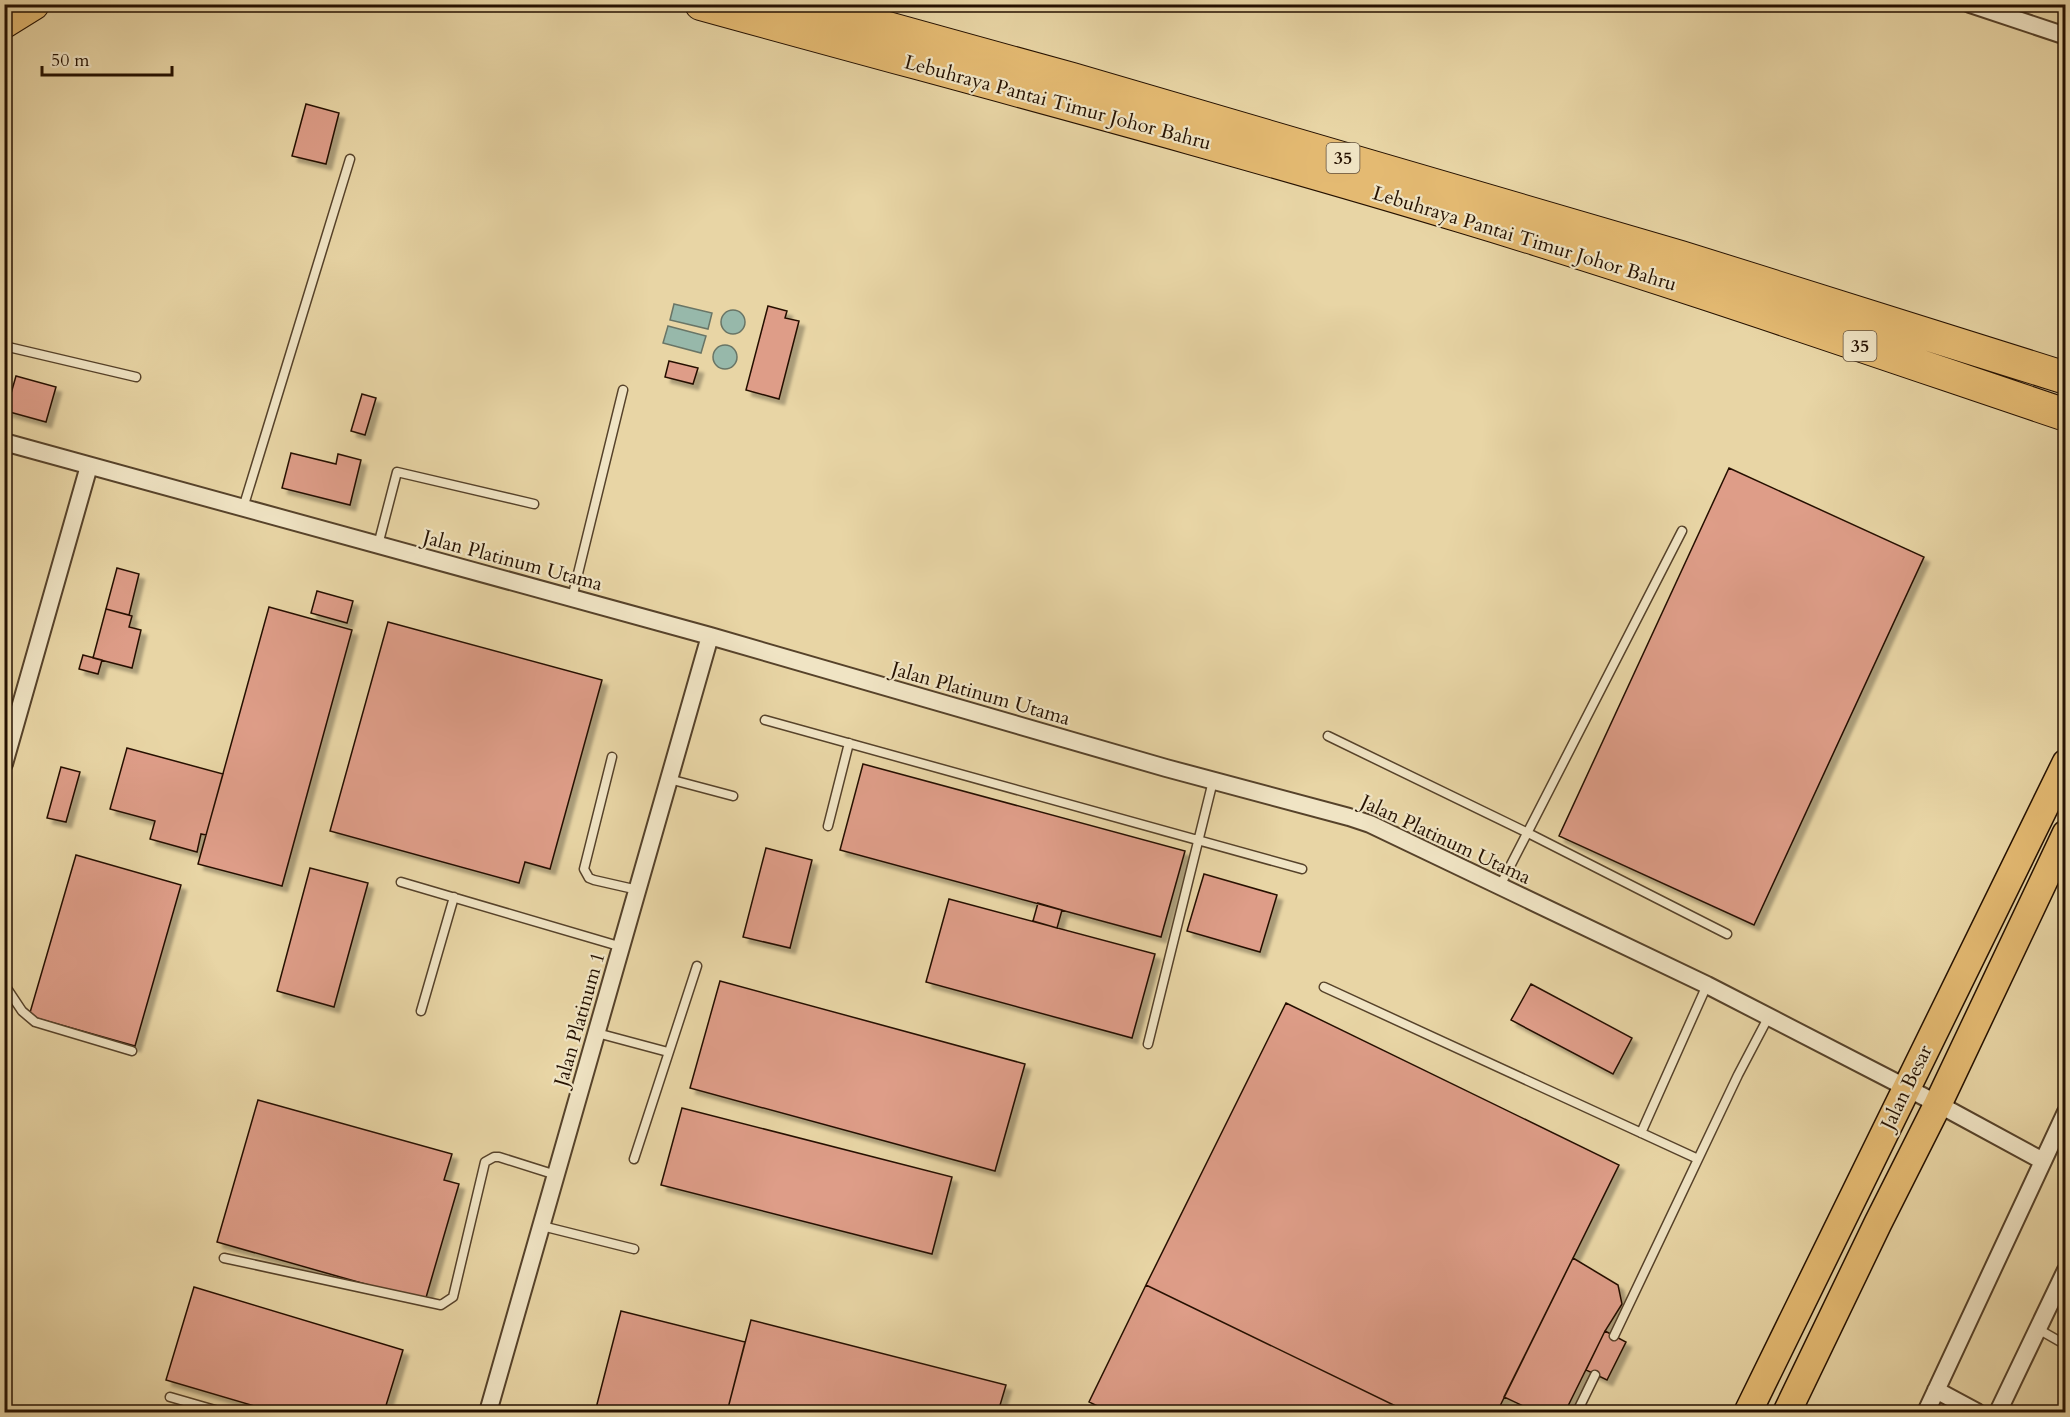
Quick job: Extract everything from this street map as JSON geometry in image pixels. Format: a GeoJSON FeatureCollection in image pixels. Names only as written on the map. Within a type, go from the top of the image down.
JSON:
{"type":"FeatureCollection","features":[{"type":"Feature","properties":{"kind":"highway"},"geometry":{"type":"LineString","coordinates":[[4,22],[33,4]]}},
{"type":"Feature","properties":{"kind":"highway","name":"Lebuhraya Pantai Timur Johor Bahru"},"geometry":{"type":"LineString","coordinates":[[701,4],[1201,141],[1461,216],[1666,281],[2066,415]]}},
{"type":"Feature","properties":{"kind":"highway","name":"Lebuhraya Pantai Timur Johor Bahru"},"geometry":{"type":"LineString","coordinates":[[801,4],[1072,79],[1681,257],[2066,378]]}},
{"type":"Feature","properties":{"kind":"main road","name":"Jalan Besar"},"geometry":{"type":"LineString","coordinates":[[1748,1413],[2066,763]]}},
{"type":"Feature","properties":{"kind":"main road","name":"Jalan Besar"},"geometry":{"type":"LineString","coordinates":[[1787,1413],[1938,1104],[2066,834]]}},
{"type":"Feature","properties":{"kind":"street"},"geometry":{"type":"LineString","coordinates":[[1970,4],[2066,36]]}},
{"type":"Feature","properties":{"kind":"street","name":"Jalan Platinum Utama"},"geometry":{"type":"LineString","coordinates":[[4,442],[710,636],[1370,824],[1769,1016],[2043,1161]]}},
{"type":"Feature","properties":{"kind":"street"},"geometry":{"type":"LineString","coordinates":[[4,764],[89,466]]}},
{"type":"Feature","properties":{"kind":"street","name":"Jalan Platinum 1"},"geometry":{"type":"LineString","coordinates":[[488,1413],[710,636]]}},
{"type":"Feature","properties":{"kind":"street"},"geometry":{"type":"LineString","coordinates":[[1926,1413],[2066,1112]]}},
{"type":"Feature","properties":{"kind":"street"},"geometry":{"type":"LineString","coordinates":[[1998,1413],[2066,1270]]}},
{"type":"Feature","properties":{"kind":"street"},"geometry":{"type":"LineString","coordinates":[[1936,1390],[1977,1413]]}},
{"type":"Feature","properties":{"kind":"lane"},"geometry":{"type":"LineString","coordinates":[[243,508],[350,159]]}},
{"type":"Feature","properties":{"kind":"lane"},"geometry":{"type":"LineString","coordinates":[[4,346],[136,377]]}},
{"type":"Feature","properties":{"kind":"lane"},"geometry":{"type":"LineString","coordinates":[[572,598],[623,390]]}},
{"type":"Feature","properties":{"kind":"lane"},"geometry":{"type":"LineString","coordinates":[[378,545],[397,472],[534,504]]}},
{"type":"Feature","properties":{"kind":"lane"},"geometry":{"type":"LineString","coordinates":[[1500,886],[1682,531]]}},
{"type":"Feature","properties":{"kind":"lane"},"geometry":{"type":"LineString","coordinates":[[765,720],[1302,869]]}},
{"type":"Feature","properties":{"kind":"lane"},"geometry":{"type":"LineString","coordinates":[[1328,736],[1528,833],[1726,934]]}},
{"type":"Feature","properties":{"kind":"lane"},"geometry":{"type":"LineString","coordinates":[[828,826],[849,743]]}},
{"type":"Feature","properties":{"kind":"lane"},"geometry":{"type":"LineString","coordinates":[[612,757],[584,869],[589,878],[594,880],[638,890]]}},
{"type":"Feature","properties":{"kind":"lane"},"geometry":{"type":"LineString","coordinates":[[669,779],[733,795]]}},
{"type":"Feature","properties":{"kind":"lane"},"geometry":{"type":"LineString","coordinates":[[1148,1044],[1213,781]]}},
{"type":"Feature","properties":{"kind":"lane"},"geometry":{"type":"LineString","coordinates":[[401,882],[622,947]]}},
{"type":"Feature","properties":{"kind":"lane"},"geometry":{"type":"LineString","coordinates":[[421,1011],[454,897]]}},
{"type":"Feature","properties":{"kind":"lane"},"geometry":{"type":"LineString","coordinates":[[634,1159],[697,966]]}},
{"type":"Feature","properties":{"kind":"lane"},"geometry":{"type":"LineString","coordinates":[[4,984],[22,1011],[35,1022],[132,1051]]}},
{"type":"Feature","properties":{"kind":"lane"},"geometry":{"type":"LineString","coordinates":[[1641,1133],[1707,985]]}},
{"type":"Feature","properties":{"kind":"lane"},"geometry":{"type":"LineString","coordinates":[[1324,987],[1698,1159]]}},
{"type":"Feature","properties":{"kind":"lane"},"geometry":{"type":"LineString","coordinates":[[1614,1336],[1769,1016]]}},
{"type":"Feature","properties":{"kind":"lane"},"geometry":{"type":"LineString","coordinates":[[597,1033],[668,1052]]}},
{"type":"Feature","properties":{"kind":"lane"},"geometry":{"type":"LineString","coordinates":[[224,1258],[441,1305],[453,1297],[485,1162],[499,1157],[556,1175]]}},
{"type":"Feature","properties":{"kind":"lane"},"geometry":{"type":"LineString","coordinates":[[542,1226],[634,1249]]}},
{"type":"Feature","properties":{"kind":"lane"},"geometry":{"type":"LineString","coordinates":[[2038,1329],[2066,1345]]}},
{"type":"Feature","properties":{"kind":"lane"},"geometry":{"type":"LineString","coordinates":[[1577,1413],[1595,1375]]}},
{"type":"Feature","properties":{"kind":"lane"},"geometry":{"type":"LineString","coordinates":[[170,1397],[222,1413]]}},
{"type":"Feature","properties":{"kind":"shaded area"},"geometry":{"type":"Polygon","coordinates":[[[674,304],[712,313],[708,329],[670,320],[674,304]]]}},
{"type":"Feature","properties":{"kind":"shaded area"},"geometry":{"type":"Polygon","coordinates":[[[733,310],[742,313],[745,322],[742,331],[733,334],[724,331],[721,322],[724,313],[733,310]]]}},
{"type":"Feature","properties":{"kind":"shaded area"},"geometry":{"type":"Polygon","coordinates":[[[668,326],[706,336],[701,353],[663,343],[668,326]]]}},
{"type":"Feature","properties":{"kind":"shaded area"},"geometry":{"type":"Polygon","coordinates":[[[725,345],[734,348],[737,357],[734,366],[725,369],[716,366],[713,357],[716,348],[725,345]]]}},
{"type":"Feature","properties":{"kind":"building"},"geometry":{"type":"Polygon","coordinates":[[[306,104],[339,113],[326,164],[292,156],[306,104]]]}},
{"type":"Feature","properties":{"kind":"building"},"geometry":{"type":"Polygon","coordinates":[[[768,306],[787,311],[785,318],[799,321],[779,399],[746,390],[768,306]]]}},
{"type":"Feature","properties":{"kind":"building"},"geometry":{"type":"Polygon","coordinates":[[[669,361],[698,368],[693,384],[665,377],[669,361]]]}},
{"type":"Feature","properties":{"kind":"building"},"geometry":{"type":"Polygon","coordinates":[[[16,376],[56,387],[46,422],[6,411],[16,376]]]}},
{"type":"Feature","properties":{"kind":"building"},"geometry":{"type":"Polygon","coordinates":[[[362,394],[376,398],[365,435],[351,431],[362,394]]]}},
{"type":"Feature","properties":{"kind":"building"},"geometry":{"type":"Polygon","coordinates":[[[291,453],[336,464],[338,454],[361,460],[350,505],[282,488],[291,453]]]}},
{"type":"Feature","properties":{"kind":"building"},"geometry":{"type":"Polygon","coordinates":[[[1729,468],[1924,557],[1754,925],[1559,836],[1729,468]]]}},
{"type":"Feature","properties":{"kind":"building"},"geometry":{"type":"Polygon","coordinates":[[[117,568],[139,574],[129,615],[106,609],[117,568]]]}},
{"type":"Feature","properties":{"kind":"building"},"geometry":{"type":"Polygon","coordinates":[[[317,591],[353,601],[347,623],[311,613],[317,591]]]}},
{"type":"Feature","properties":{"kind":"building"},"geometry":{"type":"Polygon","coordinates":[[[269,607],[352,630],[282,886],[198,864],[269,607]]]}},
{"type":"Feature","properties":{"kind":"building"},"geometry":{"type":"Polygon","coordinates":[[[106,609],[132,616],[129,627],[141,630],[132,668],[93,658],[106,609]]]}},
{"type":"Feature","properties":{"kind":"building"},"geometry":{"type":"Polygon","coordinates":[[[388,622],[602,680],[550,869],[525,862],[519,883],[330,831],[388,622]]]}},
{"type":"Feature","properties":{"kind":"building"},"geometry":{"type":"Polygon","coordinates":[[[83,655],[102,660],[98,674],[79,669],[83,655]]]}},
{"type":"Feature","properties":{"kind":"building"},"geometry":{"type":"Polygon","coordinates":[[[127,748],[223,774],[206,835],[201,834],[197,852],[150,839],[155,821],[110,809],[127,748]]]}},
{"type":"Feature","properties":{"kind":"building"},"geometry":{"type":"Polygon","coordinates":[[[863,764],[1185,851],[1161,937],[840,850],[863,764]]]}},
{"type":"Feature","properties":{"kind":"building"},"geometry":{"type":"Polygon","coordinates":[[[61,767],[80,772],[66,822],[47,818],[61,767]]]}},
{"type":"Feature","properties":{"kind":"building"},"geometry":{"type":"Polygon","coordinates":[[[766,848],[812,860],[790,948],[743,937],[766,848]]]}},
{"type":"Feature","properties":{"kind":"building"},"geometry":{"type":"Polygon","coordinates":[[[76,855],[181,885],[135,1046],[29,1016],[76,855]]]}},
{"type":"Feature","properties":{"kind":"building"},"geometry":{"type":"Polygon","coordinates":[[[310,868],[368,883],[334,1007],[277,991],[310,868]]]}},
{"type":"Feature","properties":{"kind":"building"},"geometry":{"type":"Polygon","coordinates":[[[1204,874],[1277,895],[1260,952],[1187,931],[1204,874]]]}},
{"type":"Feature","properties":{"kind":"building"},"geometry":{"type":"Polygon","coordinates":[[[949,899],[1155,954],[1132,1038],[926,982],[949,899]]]}},
{"type":"Feature","properties":{"kind":"building"},"geometry":{"type":"Polygon","coordinates":[[[1038,903],[1062,910],[1057,928],[1033,921],[1038,903]]]}},
{"type":"Feature","properties":{"kind":"building"},"geometry":{"type":"Polygon","coordinates":[[[720,981],[1025,1064],[995,1171],[690,1088],[720,981]]]}},
{"type":"Feature","properties":{"kind":"building"},"geometry":{"type":"Polygon","coordinates":[[[1531,984],[1632,1038],[1613,1074],[1511,1020],[1531,984]]]}},
{"type":"Feature","properties":{"kind":"building"},"geometry":{"type":"Polygon","coordinates":[[[1286,1003],[1619,1165],[1497,1412],[1408,1412],[1146,1285],[1286,1003]]]}},
{"type":"Feature","properties":{"kind":"building"},"geometry":{"type":"Polygon","coordinates":[[[258,1100],[452,1154],[444,1180],[459,1184],[425,1301],[217,1242],[258,1100]]]}},
{"type":"Feature","properties":{"kind":"building"},"geometry":{"type":"Polygon","coordinates":[[[682,1108],[952,1177],[932,1254],[661,1185],[682,1108]]]}},
{"type":"Feature","properties":{"kind":"building"},"geometry":{"type":"Polygon","coordinates":[[[1573,1258],[1618,1285],[1622,1304],[1605,1331],[1565,1412],[1536,1412],[1504,1397],[1573,1258]]]}},
{"type":"Feature","properties":{"kind":"building"},"geometry":{"type":"Polygon","coordinates":[[[1146,1285],[1408,1412],[1110,1412],[1089,1402],[1146,1285]]]}},
{"type":"Feature","properties":{"kind":"building"},"geometry":{"type":"Polygon","coordinates":[[[194,1287],[403,1350],[384,1412],[275,1412],[166,1380],[194,1287]]]}},
{"type":"Feature","properties":{"kind":"building"},"geometry":{"type":"Polygon","coordinates":[[[621,1311],[745,1342],[727,1412],[595,1412],[621,1311]]]}},
{"type":"Feature","properties":{"kind":"building"},"geometry":{"type":"Polygon","coordinates":[[[751,1320],[1006,1385],[998,1412],[727,1412],[751,1320]]]}},
{"type":"Feature","properties":{"kind":"building"},"geometry":{"type":"Polygon","coordinates":[[[1605,1331],[1626,1342],[1607,1380],[1586,1370],[1605,1331]]]}}]}
